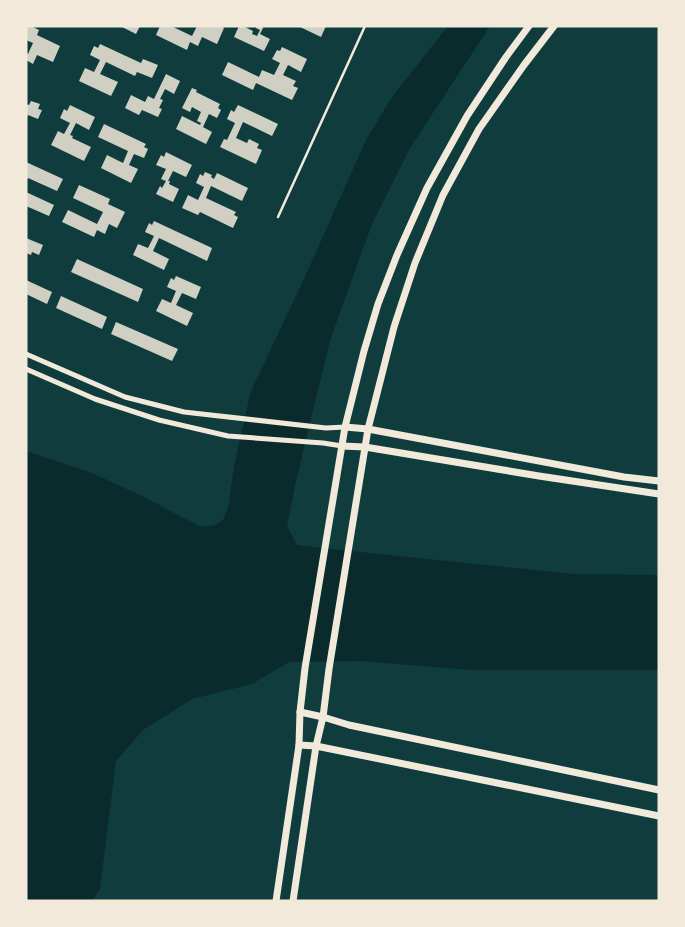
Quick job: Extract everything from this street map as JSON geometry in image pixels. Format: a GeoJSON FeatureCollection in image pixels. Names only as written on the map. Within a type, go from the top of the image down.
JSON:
{"type":"FeatureCollection","features":[{"type":"Feature","properties":{"kind":"street"},"geometry":{"type":"LineString","coordinates":[[276,901],[299,745],[300,712],[305,668],[345,427],[364,351],[378,304],[427,188],[467,116],[529,26]]}},
{"type":"Feature","properties":{"kind":"street"},"geometry":{"type":"LineString","coordinates":[[293,901],[316,746],[323,717],[368,429],[394,327],[415,263],[443,195],[479,129],[554,26]]}},
{"type":"Feature","properties":{"kind":"street"},"geometry":{"type":"LineString","coordinates":[[26,354],[125,397],[184,412],[326,428],[368,429],[615,476],[659,481]]}},
{"type":"Feature","properties":{"kind":"street"},"geometry":{"type":"LineString","coordinates":[[26,369],[95,399],[159,420],[228,436],[365,447],[659,494]]}},
{"type":"Feature","properties":{"kind":"street"},"geometry":{"type":"LineString","coordinates":[[300,712],[349,725],[659,790]]}},
{"type":"Feature","properties":{"kind":"street"},"geometry":{"type":"LineString","coordinates":[[299,745],[316,746],[659,816]]}},
{"type":"Feature","properties":{"kind":"lane"},"geometry":{"type":"LineString","coordinates":[[278,217],[365,26]]}},
{"type":"Feature","properties":{"kind":"water"},"geometry":{"type":"Polygon","coordinates":[[[448,26],[490,26],[410,148],[372,224],[330,340],[287,526],[297,545],[574,574],[659,575],[659,670],[472,670],[360,661],[289,662],[252,684],[192,699],[143,730],[116,761],[100,889],[92,901],[26,901],[26,451],[92,473],[142,496],[201,527],[215,525],[223,520],[228,508],[235,461],[251,391],[304,279],[366,140],[392,97],[448,26]]]}},
{"type":"Feature","properties":{"kind":"building"},"geometry":{"type":"Polygon","coordinates":[[[26,26],[39,30],[37,35],[60,46],[53,62],[37,55],[33,64],[26,60],[26,53],[28,54],[33,43],[26,40],[26,26]]]}},
{"type":"Feature","properties":{"kind":"building"},"geometry":{"type":"Polygon","coordinates":[[[120,26],[140,26],[136,34],[120,26]]]}},
{"type":"Feature","properties":{"kind":"building"},"geometry":{"type":"Polygon","coordinates":[[[160,26],[171,26],[192,36],[197,26],[221,26],[224,28],[217,44],[202,37],[198,46],[190,42],[187,50],[156,35],[160,26]]]}},
{"type":"Feature","properties":{"kind":"building"},"geometry":{"type":"Polygon","coordinates":[[[239,26],[253,31],[252,34],[257,36],[260,30],[256,26],[264,26],[260,34],[270,39],[264,51],[234,37],[239,26]]]}},
{"type":"Feature","properties":{"kind":"building"},"geometry":{"type":"Polygon","coordinates":[[[298,26],[326,26],[321,37],[298,26]]]}},
{"type":"Feature","properties":{"kind":"building"},"geometry":{"type":"Polygon","coordinates":[[[100,44],[141,63],[143,59],[158,65],[152,78],[137,72],[135,76],[106,62],[100,74],[118,82],[111,96],[79,81],[85,68],[94,72],[100,60],[90,55],[94,46],[98,48],[100,44]]]}},
{"type":"Feature","properties":{"kind":"building"},"geometry":{"type":"Polygon","coordinates":[[[282,47],[307,59],[301,72],[288,65],[283,75],[296,81],[293,86],[298,88],[292,100],[256,83],[253,90],[222,75],[228,62],[259,77],[262,70],[274,75],[280,63],[272,59],[277,50],[280,51],[282,47]]]}},
{"type":"Feature","properties":{"kind":"building"},"geometry":{"type":"Polygon","coordinates":[[[166,74],[180,81],[174,94],[165,89],[160,99],[163,100],[159,108],[162,109],[158,117],[142,110],[139,115],[125,108],[131,95],[145,102],[148,96],[154,99],[166,74]]]}},
{"type":"Feature","properties":{"kind":"building"},"geometry":{"type":"Polygon","coordinates":[[[192,88],[220,104],[218,108],[221,110],[217,118],[209,114],[203,127],[212,132],[206,144],[176,129],[182,116],[200,125],[201,123],[197,121],[201,112],[192,107],[190,112],[182,108],[192,88]]]}},
{"type":"Feature","properties":{"kind":"building"},"geometry":{"type":"Polygon","coordinates":[[[31,101],[40,104],[38,109],[42,110],[38,119],[28,115],[26,119],[26,104],[29,105],[31,101]]]}},
{"type":"Feature","properties":{"kind":"building"},"geometry":{"type":"Polygon","coordinates":[[[70,105],[95,117],[89,130],[76,123],[70,135],[73,136],[72,138],[91,147],[84,161],[51,145],[58,131],[64,134],[70,123],[60,118],[64,109],[67,111],[70,105]]]}},
{"type":"Feature","properties":{"kind":"building"},"geometry":{"type":"Polygon","coordinates":[[[238,105],[278,124],[272,136],[243,122],[236,138],[247,143],[249,139],[259,144],[257,148],[262,150],[256,164],[220,147],[224,139],[227,140],[235,123],[227,119],[231,110],[234,112],[238,105]]]}},
{"type":"Feature","properties":{"kind":"building"},"geometry":{"type":"Polygon","coordinates":[[[104,124],[146,144],[144,147],[148,149],[144,158],[134,154],[129,165],[138,169],[131,183],[101,168],[107,155],[123,163],[128,151],[98,137],[104,124]]]}},
{"type":"Feature","properties":{"kind":"building"},"geometry":{"type":"Polygon","coordinates":[[[166,152],[192,165],[186,177],[173,171],[168,181],[170,181],[169,184],[179,189],[173,202],[156,194],[160,186],[162,188],[166,181],[161,179],[166,169],[156,165],[161,155],[164,157],[166,152]]]}},
{"type":"Feature","properties":{"kind":"building"},"geometry":{"type":"Polygon","coordinates":[[[26,162],[63,179],[57,191],[28,178],[26,181],[26,162]]]}},
{"type":"Feature","properties":{"kind":"building"},"geometry":{"type":"Polygon","coordinates":[[[205,172],[212,175],[211,177],[214,179],[217,173],[248,188],[242,201],[211,186],[206,198],[236,212],[234,215],[238,217],[233,228],[200,212],[198,215],[182,208],[188,195],[198,200],[204,187],[196,183],[200,174],[203,176],[205,172]]]}},
{"type":"Feature","properties":{"kind":"building"},"geometry":{"type":"Polygon","coordinates":[[[79,185],[110,199],[108,204],[125,212],[117,228],[109,224],[105,234],[97,230],[94,237],[62,222],[68,210],[97,224],[103,212],[73,198],[79,185]]]}},
{"type":"Feature","properties":{"kind":"building"},"geometry":{"type":"Polygon","coordinates":[[[26,192],[54,205],[49,216],[26,206],[26,192]]]}},
{"type":"Feature","properties":{"kind":"building"},"geometry":{"type":"Polygon","coordinates":[[[154,221],[212,248],[207,261],[159,238],[153,251],[169,259],[164,270],[133,255],[138,244],[148,248],[154,236],[145,232],[149,223],[152,225],[154,221]]]}},
{"type":"Feature","properties":{"kind":"building"},"geometry":{"type":"Polygon","coordinates":[[[26,238],[43,245],[39,255],[32,252],[31,255],[26,253],[26,238]]]}},
{"type":"Feature","properties":{"kind":"building"},"geometry":{"type":"Polygon","coordinates":[[[77,259],[143,289],[138,302],[71,272],[77,259]]]}},
{"type":"Feature","properties":{"kind":"building"},"geometry":{"type":"Polygon","coordinates":[[[176,276],[201,287],[196,299],[182,293],[176,305],[193,313],[187,326],[156,311],[162,299],[171,303],[176,291],[167,287],[171,278],[174,280],[176,276]]]}},
{"type":"Feature","properties":{"kind":"building"},"geometry":{"type":"Polygon","coordinates":[[[26,280],[52,292],[47,304],[26,294],[26,280]]]}},
{"type":"Feature","properties":{"kind":"building"},"geometry":{"type":"Polygon","coordinates":[[[61,296],[107,317],[102,329],[56,308],[61,296]]]}},
{"type":"Feature","properties":{"kind":"building"},"geometry":{"type":"Polygon","coordinates":[[[116,322],[178,349],[172,361],[111,334],[116,322]]]}}]}
